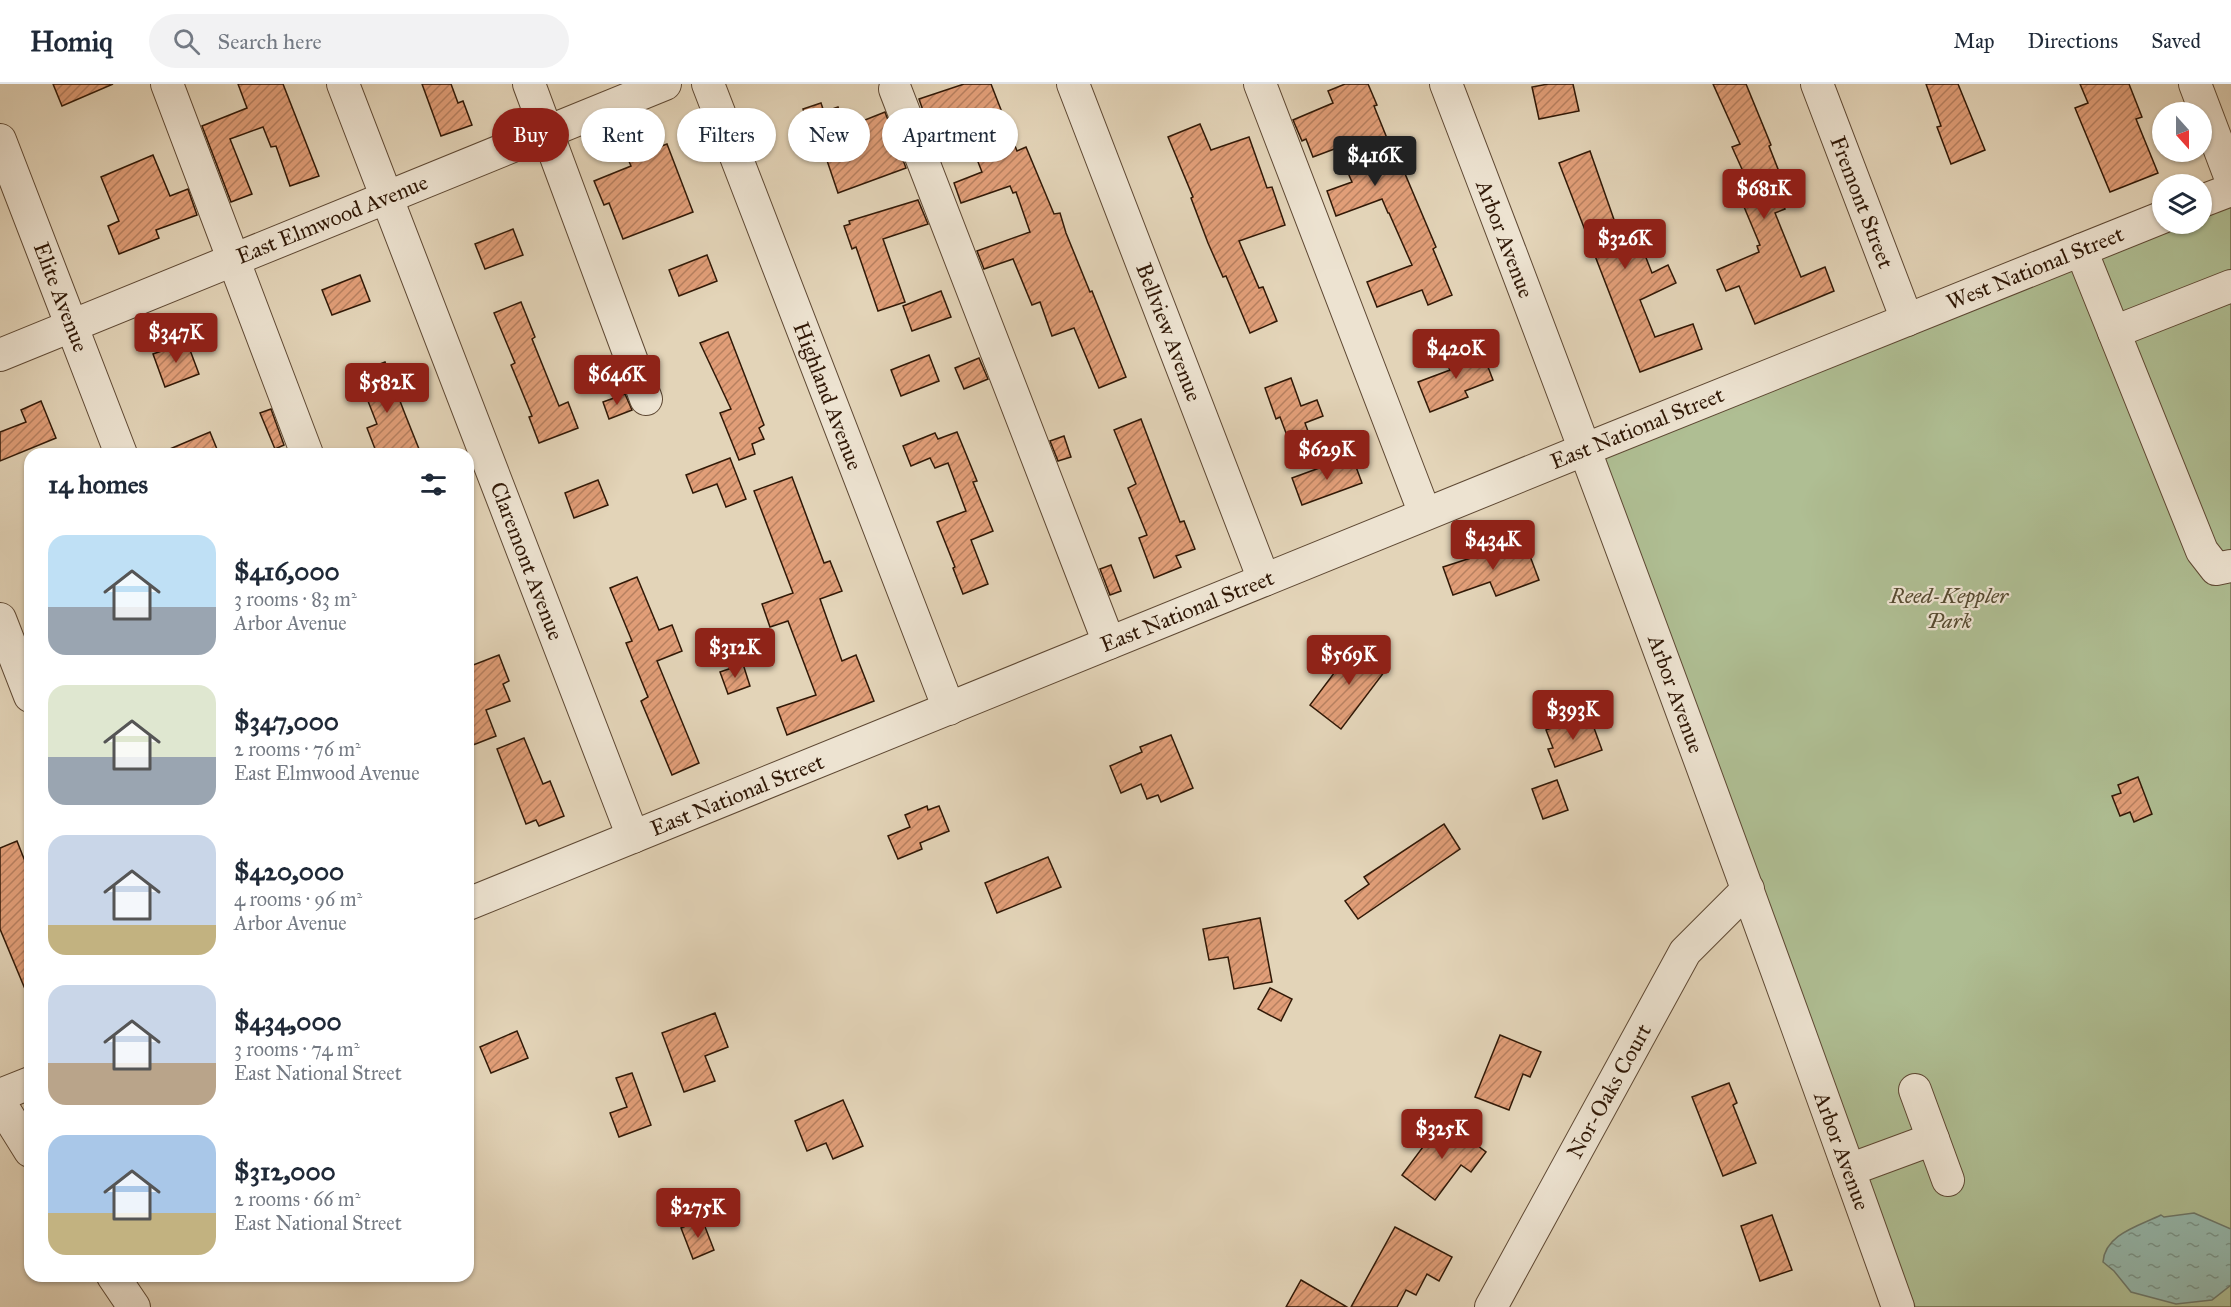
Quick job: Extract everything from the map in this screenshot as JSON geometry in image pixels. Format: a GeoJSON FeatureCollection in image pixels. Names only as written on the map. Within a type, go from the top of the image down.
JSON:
{"type":"FeatureCollection","features":[{"type":"Feature","properties":{"kind":"street"},"geometry":{"type":"LineString","coordinates":[[167,84],[305,448]]}},
{"type":"Feature","properties":{"kind":"street","name":"Claremont Avenue"},"geometry":{"type":"LineString","coordinates":[[343,84],[633,837]]}},
{"type":"Feature","properties":{"kind":"street"},"geometry":{"type":"LineString","coordinates":[[529,84],[538,108]]}},
{"type":"Feature","properties":{"kind":"street","name":"East Elmwood Avenue"},"geometry":{"type":"LineString","coordinates":[[569,123],[665,84]]}},
{"type":"Feature","properties":{"kind":"street","name":"Highland Avenue"},"geometry":{"type":"LineString","coordinates":[[708,84],[949,708]]}},
{"type":"Feature","properties":{"kind":"street","name":"Bellview Avenue"},"geometry":{"type":"LineString","coordinates":[[1073,84],[1264,580]]}},
{"type":"Feature","properties":{"kind":"street"},"geometry":{"type":"LineString","coordinates":[[1260,84],[1425,514]]}},
{"type":"Feature","properties":{"kind":"street","name":"Arbor Avenue"},"geometry":{"type":"LineString","coordinates":[[1446,84],[1586,449],[1748,889],[1898,1307]]}},
{"type":"Feature","properties":{"kind":"street","name":"Fremont Street"},"geometry":{"type":"LineString","coordinates":[[1817,84],[1907,320]]}},
{"type":"Feature","properties":{"kind":"street"},"geometry":{"type":"LineString","coordinates":[[2196,84],[2231,179]]}},
{"type":"Feature","properties":{"kind":"street"},"geometry":{"type":"LineString","coordinates":[[895,89],[1109,643]]}},
{"type":"Feature","properties":{"kind":"street","name":"Elite Avenue"},"geometry":{"type":"LineString","coordinates":[[0,140],[119,448]]}},
{"type":"Feature","properties":{"kind":"street","name":"East Elmwood Avenue"},"geometry":{"type":"LineString","coordinates":[[0,355],[492,154]]}},
{"type":"Feature","properties":{"kind":"street"},"geometry":{"type":"LineString","coordinates":[[558,162],[646,399]]}},
{"type":"Feature","properties":{"kind":"street"},"geometry":{"type":"LineString","coordinates":[[2212,197],[2231,190]]}},
{"type":"Feature","properties":{"kind":"street","name":"West National Street"},"geometry":{"type":"LineString","coordinates":[[1907,320],[2152,221]]}},
{"type":"Feature","properties":{"kind":"street"},"geometry":{"type":"LineString","coordinates":[[2081,250],[2202,551],[2216,568],[2231,566]]}},
{"type":"Feature","properties":{"kind":"street"},"geometry":{"type":"LineString","coordinates":[[2114,332],[2231,286]]}},
{"type":"Feature","properties":{"kind":"street","name":"East National Street"},"geometry":{"type":"LineString","coordinates":[[474,894],[633,837],[1907,320]]}},
{"type":"Feature","properties":{"kind":"street"},"geometry":{"type":"LineString","coordinates":[[0,618],[24,680]]}},
{"type":"Feature","properties":{"kind":"street","name":"Nor-Oaks Court"},"geometry":{"type":"LineString","coordinates":[[1491,1307],[1685,952],[1748,889]]}},
{"type":"Feature","properties":{"kind":"street"},"geometry":{"type":"LineString","coordinates":[[0,1095],[24,1085]]}},
{"type":"Feature","properties":{"kind":"street"},"geometry":{"type":"LineString","coordinates":[[1915,1090],[1948,1180]]}},
{"type":"Feature","properties":{"kind":"street"},"geometry":{"type":"LineString","coordinates":[[0,1103],[24,1141]]}},
{"type":"Feature","properties":{"kind":"street"},"geometry":{"type":"LineString","coordinates":[[1849,1170],[1933,1139]]}},
{"type":"Feature","properties":{"kind":"street"},"geometry":{"type":"LineString","coordinates":[[117,1282],[134,1307]]}},
{"type":"Feature","properties":{"kind":"green space","name":"Reed-Keppler Park"},"geometry":{"type":"Polygon","coordinates":[[[2231,190],[2231,1307],[1915,1307],[1586,449],[2152,228],[2152,234],[2212,234],[2212,197],[2231,190]]]}},
{"type":"Feature","properties":{"kind":"water"},"geometry":{"type":"Polygon","coordinates":[[[2194,1213],[2231,1229],[2231,1285],[2212,1300],[2176,1304],[2131,1292],[2114,1271],[2103,1262],[2110,1244],[2124,1232],[2161,1215],[2164,1217],[2194,1213]]]}},
{"type":"Feature","properties":{"kind":"building"},"geometry":{"type":"Polygon","coordinates":[[[53,84],[113,84],[62,106],[53,84]]]}},
{"type":"Feature","properties":{"kind":"building"},"geometry":{"type":"Polygon","coordinates":[[[238,84],[283,84],[319,176],[290,186],[276,146],[271,147],[263,127],[230,139],[252,194],[231,202],[202,126],[247,108],[238,84]]]}},
{"type":"Feature","properties":{"kind":"building"},"geometry":{"type":"Polygon","coordinates":[[[422,84],[451,84],[458,103],[463,101],[472,125],[441,136],[422,84]]]}},
{"type":"Feature","properties":{"kind":"building"},"geometry":{"type":"Polygon","coordinates":[[[964,84],[991,84],[1000,108],[922,108],[919,99],[964,84]]]}},
{"type":"Feature","properties":{"kind":"building"},"geometry":{"type":"Polygon","coordinates":[[[1345,84],[1368,84],[1377,105],[1374,106],[1397,163],[1400,162],[1436,247],[1433,249],[1452,295],[1428,305],[1422,290],[1377,307],[1367,282],[1412,265],[1389,213],[1382,199],[1336,216],[1327,191],[1352,182],[1337,148],[1313,157],[1306,139],[1302,141],[1293,120],[1333,103],[1328,91],[1345,84]]]}},
{"type":"Feature","properties":{"kind":"building"},"geometry":{"type":"Polygon","coordinates":[[[1548,84],[1573,84],[1579,111],[1539,119],[1532,87],[1548,84]]]}},
{"type":"Feature","properties":{"kind":"building"},"geometry":{"type":"Polygon","coordinates":[[[1713,84],[1746,84],[1785,187],[1778,190],[1785,209],[1775,213],[1801,277],[1825,267],[1834,291],[1755,324],[1739,286],[1726,291],[1717,270],[1759,252],[1757,246],[1760,245],[1734,183],[1746,178],[1732,147],[1740,144],[1713,84]]]}},
{"type":"Feature","properties":{"kind":"building"},"geometry":{"type":"Polygon","coordinates":[[[1926,84],[1958,84],[1985,150],[1951,164],[1937,127],[1941,126],[1926,84]]]}},
{"type":"Feature","properties":{"kind":"building"},"geometry":{"type":"Polygon","coordinates":[[[2080,84],[2129,84],[2142,117],[2136,119],[2158,173],[2110,192],[2075,108],[2088,103],[2080,84]]]}},
{"type":"Feature","properties":{"kind":"building"},"geometry":{"type":"Polygon","coordinates":[[[821,103],[823,108],[806,108],[821,103]]]}},
{"type":"Feature","properties":{"kind":"building"},"geometry":{"type":"Polygon","coordinates":[[[882,113],[882,162],[904,162],[906,168],[838,193],[828,162],[870,162],[870,118],[882,113]]]}},
{"type":"Feature","properties":{"kind":"building"},"geometry":{"type":"Polygon","coordinates":[[[1200,124],[1211,150],[1249,137],[1267,188],[1272,187],[1285,225],[1239,241],[1259,288],[1263,287],[1277,321],[1250,333],[1226,276],[1223,277],[1208,243],[1191,198],[1193,197],[1168,137],[1200,124]]]}},
{"type":"Feature","properties":{"kind":"building"},"geometry":{"type":"Polygon","coordinates":[[[667,144],[693,212],[623,239],[609,203],[604,205],[594,181],[631,166],[629,162],[665,162],[665,145],[667,144]]]}},
{"type":"Feature","properties":{"kind":"building"},"geometry":{"type":"Polygon","coordinates":[[[1026,147],[1054,214],[1060,213],[1066,233],[1126,377],[1099,388],[1074,328],[1052,336],[1040,302],[1032,305],[1013,259],[984,269],[977,251],[1030,232],[1016,192],[1013,193],[1010,186],[961,203],[954,183],[982,172],[978,162],[1018,162],[1018,151],[1026,147]]]}},
{"type":"Feature","properties":{"kind":"building"},"geometry":{"type":"Polygon","coordinates":[[[1590,151],[1625,251],[1641,245],[1652,273],[1668,265],[1676,283],[1640,300],[1655,337],[1693,324],[1702,349],[1640,372],[1559,163],[1590,151]]]}},
{"type":"Feature","properties":{"kind":"building"},"geometry":{"type":"Polygon","coordinates":[[[153,155],[170,196],[188,189],[197,215],[156,230],[159,238],[119,254],[108,226],[119,221],[101,177],[153,155]]]}},
{"type":"Feature","properties":{"kind":"building"},"geometry":{"type":"Polygon","coordinates":[[[918,200],[928,224],[883,239],[905,302],[878,311],[856,247],[852,249],[844,226],[850,224],[849,221],[918,200]]]}},
{"type":"Feature","properties":{"kind":"building"},"geometry":{"type":"Polygon","coordinates":[[[513,229],[523,255],[485,269],[475,244],[513,229]]]}},
{"type":"Feature","properties":{"kind":"building"},"geometry":{"type":"Polygon","coordinates":[[[707,255],[717,281],[679,296],[669,270],[707,255]]]}},
{"type":"Feature","properties":{"kind":"building"},"geometry":{"type":"Polygon","coordinates":[[[360,275],[370,301],[332,315],[322,290],[360,275]]]}},
{"type":"Feature","properties":{"kind":"building"},"geometry":{"type":"Polygon","coordinates":[[[941,291],[951,317],[912,331],[903,306],[941,291]]]}},
{"type":"Feature","properties":{"kind":"building"},"geometry":{"type":"Polygon","coordinates":[[[521,302],[535,337],[532,339],[559,406],[568,402],[578,428],[539,443],[529,417],[532,416],[511,365],[515,363],[494,313],[521,302]]]}},
{"type":"Feature","properties":{"kind":"building"},"geometry":{"type":"Polygon","coordinates":[[[728,332],[764,425],[759,428],[764,439],[752,444],[755,454],[739,460],[720,413],[731,409],[700,343],[728,332]]]}},
{"type":"Feature","properties":{"kind":"building"},"geometry":{"type":"Polygon","coordinates":[[[187,342],[199,374],[165,387],[153,354],[187,342]]]}},
{"type":"Feature","properties":{"kind":"building"},"geometry":{"type":"Polygon","coordinates":[[[1480,346],[1493,380],[1465,391],[1468,397],[1430,412],[1418,382],[1450,370],[1445,360],[1480,346]]]}},
{"type":"Feature","properties":{"kind":"building"},"geometry":{"type":"Polygon","coordinates":[[[929,355],[939,381],[901,396],[891,370],[929,355]]]}},
{"type":"Feature","properties":{"kind":"building"},"geometry":{"type":"Polygon","coordinates":[[[979,358],[988,379],[964,389],[955,368],[979,358]]]}},
{"type":"Feature","properties":{"kind":"building"},"geometry":{"type":"Polygon","coordinates":[[[385,362],[419,448],[375,448],[367,428],[377,424],[357,373],[385,362]]]}},
{"type":"Feature","properties":{"kind":"building"},"geometry":{"type":"Polygon","coordinates":[[[1291,378],[1301,406],[1317,400],[1323,416],[1305,423],[1309,434],[1289,441],[1280,417],[1276,419],[1265,388],[1291,378]]]}},
{"type":"Feature","properties":{"kind":"building"},"geometry":{"type":"Polygon","coordinates":[[[625,394],[632,410],[609,419],[603,402],[625,394]]]}},
{"type":"Feature","properties":{"kind":"building"},"geometry":{"type":"Polygon","coordinates":[[[41,401],[56,438],[32,448],[24,448],[24,451],[0,461],[0,432],[26,422],[21,410],[41,401]]]}},
{"type":"Feature","properties":{"kind":"building"},"geometry":{"type":"Polygon","coordinates":[[[271,409],[284,445],[275,448],[260,413],[271,409]]]}},
{"type":"Feature","properties":{"kind":"building"},"geometry":{"type":"Polygon","coordinates":[[[1141,419],[1180,522],[1184,521],[1195,549],[1176,556],[1181,567],[1154,578],[1139,538],[1147,535],[1128,488],[1136,484],[1114,430],[1141,419]]]}},
{"type":"Feature","properties":{"kind":"building"},"geometry":{"type":"Polygon","coordinates":[[[210,432],[217,448],[172,448],[210,432]]]}},
{"type":"Feature","properties":{"kind":"building"},"geometry":{"type":"Polygon","coordinates":[[[957,432],[977,481],[973,482],[993,531],[971,540],[988,584],[963,594],[937,522],[966,511],[948,463],[935,468],[930,458],[911,466],[903,446],[935,433],[938,439],[957,432]]]}},
{"type":"Feature","properties":{"kind":"building"},"geometry":{"type":"Polygon","coordinates":[[[1064,436],[1071,457],[1058,461],[1050,441],[1064,436]]]}},
{"type":"Feature","properties":{"kind":"building"},"geometry":{"type":"Polygon","coordinates":[[[1352,456],[1362,483],[1302,505],[1292,478],[1352,456]]]}},
{"type":"Feature","properties":{"kind":"building"},"geometry":{"type":"Polygon","coordinates":[[[730,458],[746,499],[726,507],[717,484],[693,493],[686,475],[730,458]]]}},
{"type":"Feature","properties":{"kind":"building"},"geometry":{"type":"Polygon","coordinates":[[[792,477],[824,563],[830,561],[842,591],[820,599],[842,661],[856,655],[874,701],[787,735],[777,708],[816,695],[788,621],[770,627],[762,604],[793,593],[754,491],[792,477]]]}},
{"type":"Feature","properties":{"kind":"building"},"geometry":{"type":"Polygon","coordinates":[[[598,480],[608,505],[574,518],[565,493],[598,480]]]}},
{"type":"Feature","properties":{"kind":"building"},"geometry":{"type":"Polygon","coordinates":[[[1514,544],[1518,552],[1527,548],[1539,580],[1496,596],[1490,582],[1453,595],[1443,567],[1514,544]]]}},
{"type":"Feature","properties":{"kind":"building"},"geometry":{"type":"Polygon","coordinates":[[[1111,565],[1121,591],[1110,595],[1100,569],[1111,565]]]}},
{"type":"Feature","properties":{"kind":"building"},"geometry":{"type":"Polygon","coordinates":[[[637,577],[659,630],[672,625],[682,651],[657,661],[699,763],[672,775],[641,701],[648,697],[626,643],[632,641],[610,588],[637,577]]]}},
{"type":"Feature","properties":{"kind":"building"},"geometry":{"type":"Polygon","coordinates":[[[1356,644],[1388,667],[1341,729],[1310,705],[1356,644]]]}},
{"type":"Feature","properties":{"kind":"building"},"geometry":{"type":"Polygon","coordinates":[[[499,655],[509,681],[503,684],[510,701],[486,710],[496,736],[474,745],[474,665],[499,655]]]}},
{"type":"Feature","properties":{"kind":"building"},"geometry":{"type":"Polygon","coordinates":[[[743,664],[750,686],[728,694],[720,672],[743,664]]]}},
{"type":"Feature","properties":{"kind":"building"},"geometry":{"type":"Polygon","coordinates":[[[1589,714],[1602,750],[1555,767],[1548,749],[1553,748],[1546,730],[1589,714]]]}},
{"type":"Feature","properties":{"kind":"building"},"geometry":{"type":"Polygon","coordinates":[[[1171,735],[1193,788],[1161,802],[1158,795],[1147,799],[1141,784],[1121,793],[1110,766],[1142,752],[1140,747],[1171,735]]]}},
{"type":"Feature","properties":{"kind":"building"},"geometry":{"type":"Polygon","coordinates":[[[524,738],[543,784],[550,781],[564,816],[539,826],[536,820],[526,824],[497,749],[524,738]]]}},
{"type":"Feature","properties":{"kind":"building"},"geometry":{"type":"Polygon","coordinates":[[[2138,777],[2152,814],[2134,822],[2130,812],[2120,816],[2112,796],[2121,793],[2118,785],[2138,777]]]}},
{"type":"Feature","properties":{"kind":"building"},"geometry":{"type":"Polygon","coordinates":[[[1557,780],[1568,810],[1543,819],[1532,789],[1557,780]]]}},
{"type":"Feature","properties":{"kind":"building"},"geometry":{"type":"Polygon","coordinates":[[[927,806],[928,810],[939,806],[949,831],[920,843],[922,849],[898,859],[888,836],[910,827],[905,815],[927,806]]]}},
{"type":"Feature","properties":{"kind":"building"},"geometry":{"type":"Polygon","coordinates":[[[1444,824],[1460,849],[1358,919],[1345,901],[1369,884],[1364,877],[1444,824]]]}},
{"type":"Feature","properties":{"kind":"building"},"geometry":{"type":"Polygon","coordinates":[[[17,841],[24,859],[24,987],[0,929],[0,848],[17,841]]]}},
{"type":"Feature","properties":{"kind":"building"},"geometry":{"type":"Polygon","coordinates":[[[1048,857],[1061,887],[997,913],[985,883],[1048,857]]]}},
{"type":"Feature","properties":{"kind":"building"},"geometry":{"type":"Polygon","coordinates":[[[1260,918],[1272,982],[1234,989],[1228,957],[1209,960],[1203,929],[1260,918]]]}},
{"type":"Feature","properties":{"kind":"building"},"geometry":{"type":"Polygon","coordinates":[[[1270,988],[1292,999],[1281,1021],[1258,1009],[1270,988]]]}},
{"type":"Feature","properties":{"kind":"building"},"geometry":{"type":"Polygon","coordinates":[[[715,1013],[728,1047],[705,1056],[715,1081],[684,1092],[662,1033],[715,1013]]]}},
{"type":"Feature","properties":{"kind":"building"},"geometry":{"type":"Polygon","coordinates":[[[517,1031],[528,1058],[491,1073],[480,1047],[517,1031]]]}},
{"type":"Feature","properties":{"kind":"building"},"geometry":{"type":"Polygon","coordinates":[[[1500,1035],[1541,1052],[1530,1077],[1523,1074],[1509,1110],[1475,1097],[1500,1035]]]}},
{"type":"Feature","properties":{"kind":"building"},"geometry":{"type":"Polygon","coordinates":[[[632,1073],[651,1125],[619,1137],[610,1113],[627,1107],[616,1078],[632,1073]]]}},
{"type":"Feature","properties":{"kind":"building"},"geometry":{"type":"Polygon","coordinates":[[[1729,1083],[1737,1103],[1733,1105],[1756,1163],[1723,1176],[1692,1097],[1729,1083]]]}},
{"type":"Feature","properties":{"kind":"building"},"geometry":{"type":"Polygon","coordinates":[[[843,1100],[863,1146],[833,1159],[826,1143],[807,1151],[795,1121],[843,1100]]]}},
{"type":"Feature","properties":{"kind":"building"},"geometry":{"type":"Polygon","coordinates":[[[1443,1120],[1486,1152],[1471,1172],[1461,1165],[1435,1200],[1402,1175],[1443,1120]]]}},
{"type":"Feature","properties":{"kind":"building"},"geometry":{"type":"Polygon","coordinates":[[[1772,1215],[1792,1270],[1760,1281],[1741,1226],[1772,1215]]]}},
{"type":"Feature","properties":{"kind":"building"},"geometry":{"type":"Polygon","coordinates":[[[702,1219],[714,1250],[693,1259],[681,1228],[702,1219]]]}},
{"type":"Feature","properties":{"kind":"building"},"geometry":{"type":"Polygon","coordinates":[[[1395,1227],[1452,1257],[1439,1281],[1427,1274],[1416,1295],[1406,1290],[1397,1307],[1351,1307],[1395,1227]]]}},
{"type":"Feature","properties":{"kind":"building"},"geometry":{"type":"Polygon","coordinates":[[[1301,1280],[1347,1307],[1286,1307],[1301,1280]]]}}]}
